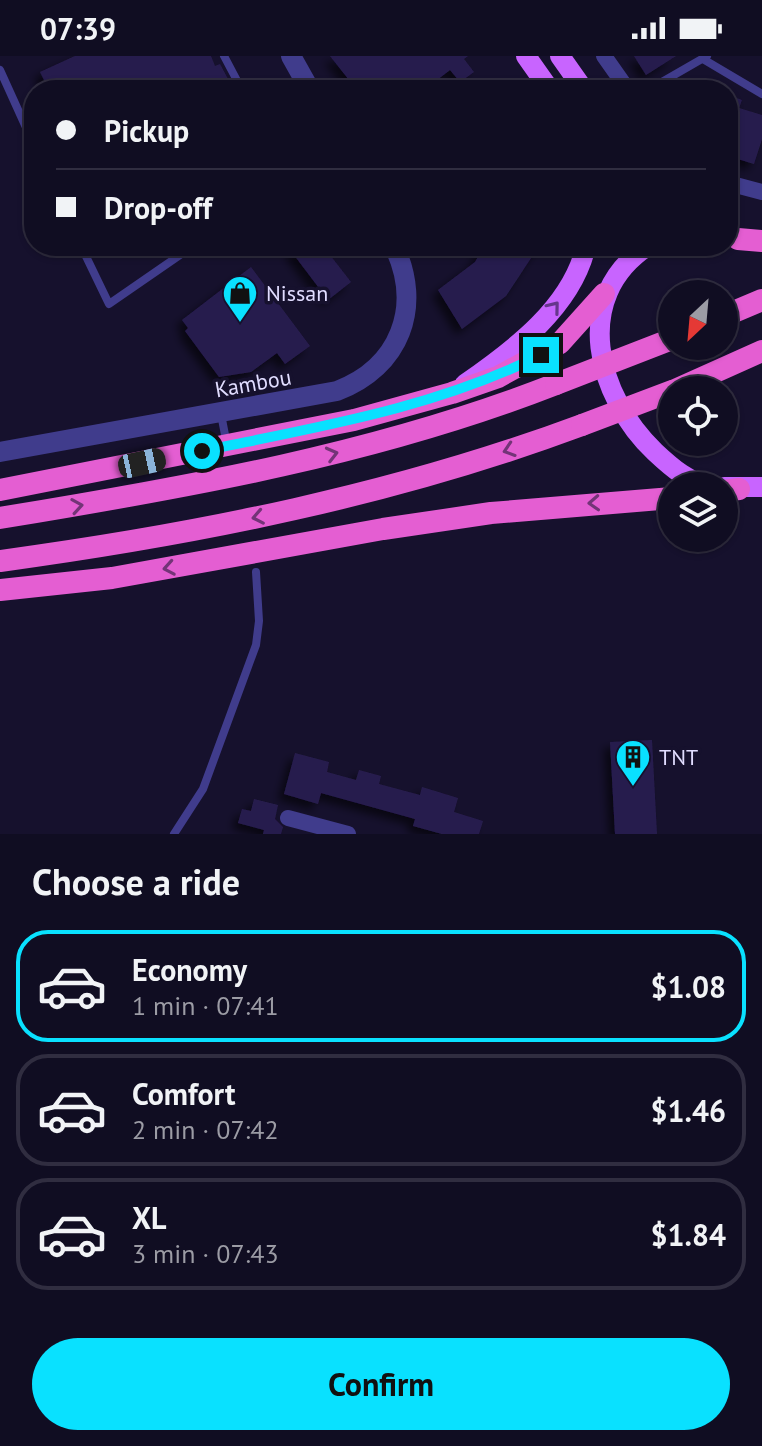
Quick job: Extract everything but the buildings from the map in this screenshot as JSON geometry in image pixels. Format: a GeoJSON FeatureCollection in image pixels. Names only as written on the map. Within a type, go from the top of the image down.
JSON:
{"type":"FeatureCollection","features":[{"type":"Feature","properties":{"kind":"highway"},"geometry":{"type":"LineString","coordinates":[[738,239],[762,241]]}},
{"type":"Feature","properties":{"kind":"highway"},"geometry":{"type":"LineString","coordinates":[[0,490],[354,420],[452,393],[498,377],[560,343],[607,289]]}},
{"type":"Feature","properties":{"kind":"highway"},"geometry":{"type":"LineString","coordinates":[[738,310],[762,300]]}},
{"type":"Feature","properties":{"kind":"highway"},"geometry":{"type":"LineString","coordinates":[[0,518],[184,488],[420,432],[658,344]]}},
{"type":"Feature","properties":{"kind":"highway"},"geometry":{"type":"LineString","coordinates":[[707,376],[762,351]]}},
{"type":"Feature","properties":{"kind":"highway"},"geometry":{"type":"LineString","coordinates":[[0,561],[106,547],[401,486],[658,397]]}},
{"type":"Feature","properties":{"kind":"highway"},"geometry":{"type":"LineString","coordinates":[[0,590],[112,578],[383,529],[491,513],[658,499]]}},
{"type":"Feature","properties":{"kind":"main road"},"geometry":{"type":"LineString","coordinates":[[526,56],[543,80]]}},
{"type":"Feature","properties":{"kind":"main road"},"geometry":{"type":"LineString","coordinates":[[560,56],[577,80]]}},
{"type":"Feature","properties":{"kind":"main road"},"geometry":{"type":"LineString","coordinates":[[738,240],[762,250]]}},
{"type":"Feature","properties":{"kind":"main road"},"geometry":{"type":"LineString","coordinates":[[452,393],[493,364],[548,315],[578,270],[583,256]]}},
{"type":"Feature","properties":{"kind":"main road"},"geometry":{"type":"LineString","coordinates":[[615,256],[598,328],[604,371],[623,415],[669,465],[680,472]]}},
{"type":"Feature","properties":{"kind":"main road"},"geometry":{"type":"LineString","coordinates":[[607,289],[632,256]]}},
{"type":"Feature","properties":{"kind":"street"},"geometry":{"type":"LineString","coordinates":[[291,56],[304,80]]}},
{"type":"Feature","properties":{"kind":"street"},"geometry":{"type":"LineString","coordinates":[[604,56],[621,80]]}},
{"type":"Feature","properties":{"kind":"street"},"geometry":{"type":"LineString","coordinates":[[738,186],[762,192]]}},
{"type":"Feature","properties":{"kind":"street","name":"Kambou"},"geometry":{"type":"LineString","coordinates":[[0,452],[337,391],[379,367],[398,341],[407,311],[405,274],[398,256]]}},
{"type":"Feature","properties":{"kind":"street"},"geometry":{"type":"LineString","coordinates":[[288,818],[340,833]]}},
{"type":"Feature","properties":{"kind":"lane"},"geometry":{"type":"LineString","coordinates":[[224,56],[237,80]]}},
{"type":"Feature","properties":{"kind":"lane"},"geometry":{"type":"LineString","coordinates":[[665,80],[705,57],[762,94]]}},
{"type":"Feature","properties":{"kind":"lane"},"geometry":{"type":"LineString","coordinates":[[0,70],[24,123]]}},
{"type":"Feature","properties":{"kind":"lane"},"geometry":{"type":"LineString","coordinates":[[86,256],[109,304],[179,256]]}},
{"type":"Feature","properties":{"kind":"lane"},"geometry":{"type":"LineString","coordinates":[[221,413],[226,440]]}},
{"type":"Feature","properties":{"kind":"lane"},"geometry":{"type":"LineString","coordinates":[[174,834],[203,789],[256,645],[259,621],[256,572]]}},
{"type":"Feature","properties":{"kind":"place","name":"Nissan"},"geometry":{"type":"Point","coordinates":[240,324]}},
{"type":"Feature","properties":{"kind":"place","name":"TNT"},"geometry":{"type":"Point","coordinates":[633,788]}},
{"type":"Feature","properties":{"kind":"route"},"geometry":{"type":"LineString","coordinates":[[202,451],[354,420],[452,393],[498,377],[541,355]]}}]}
